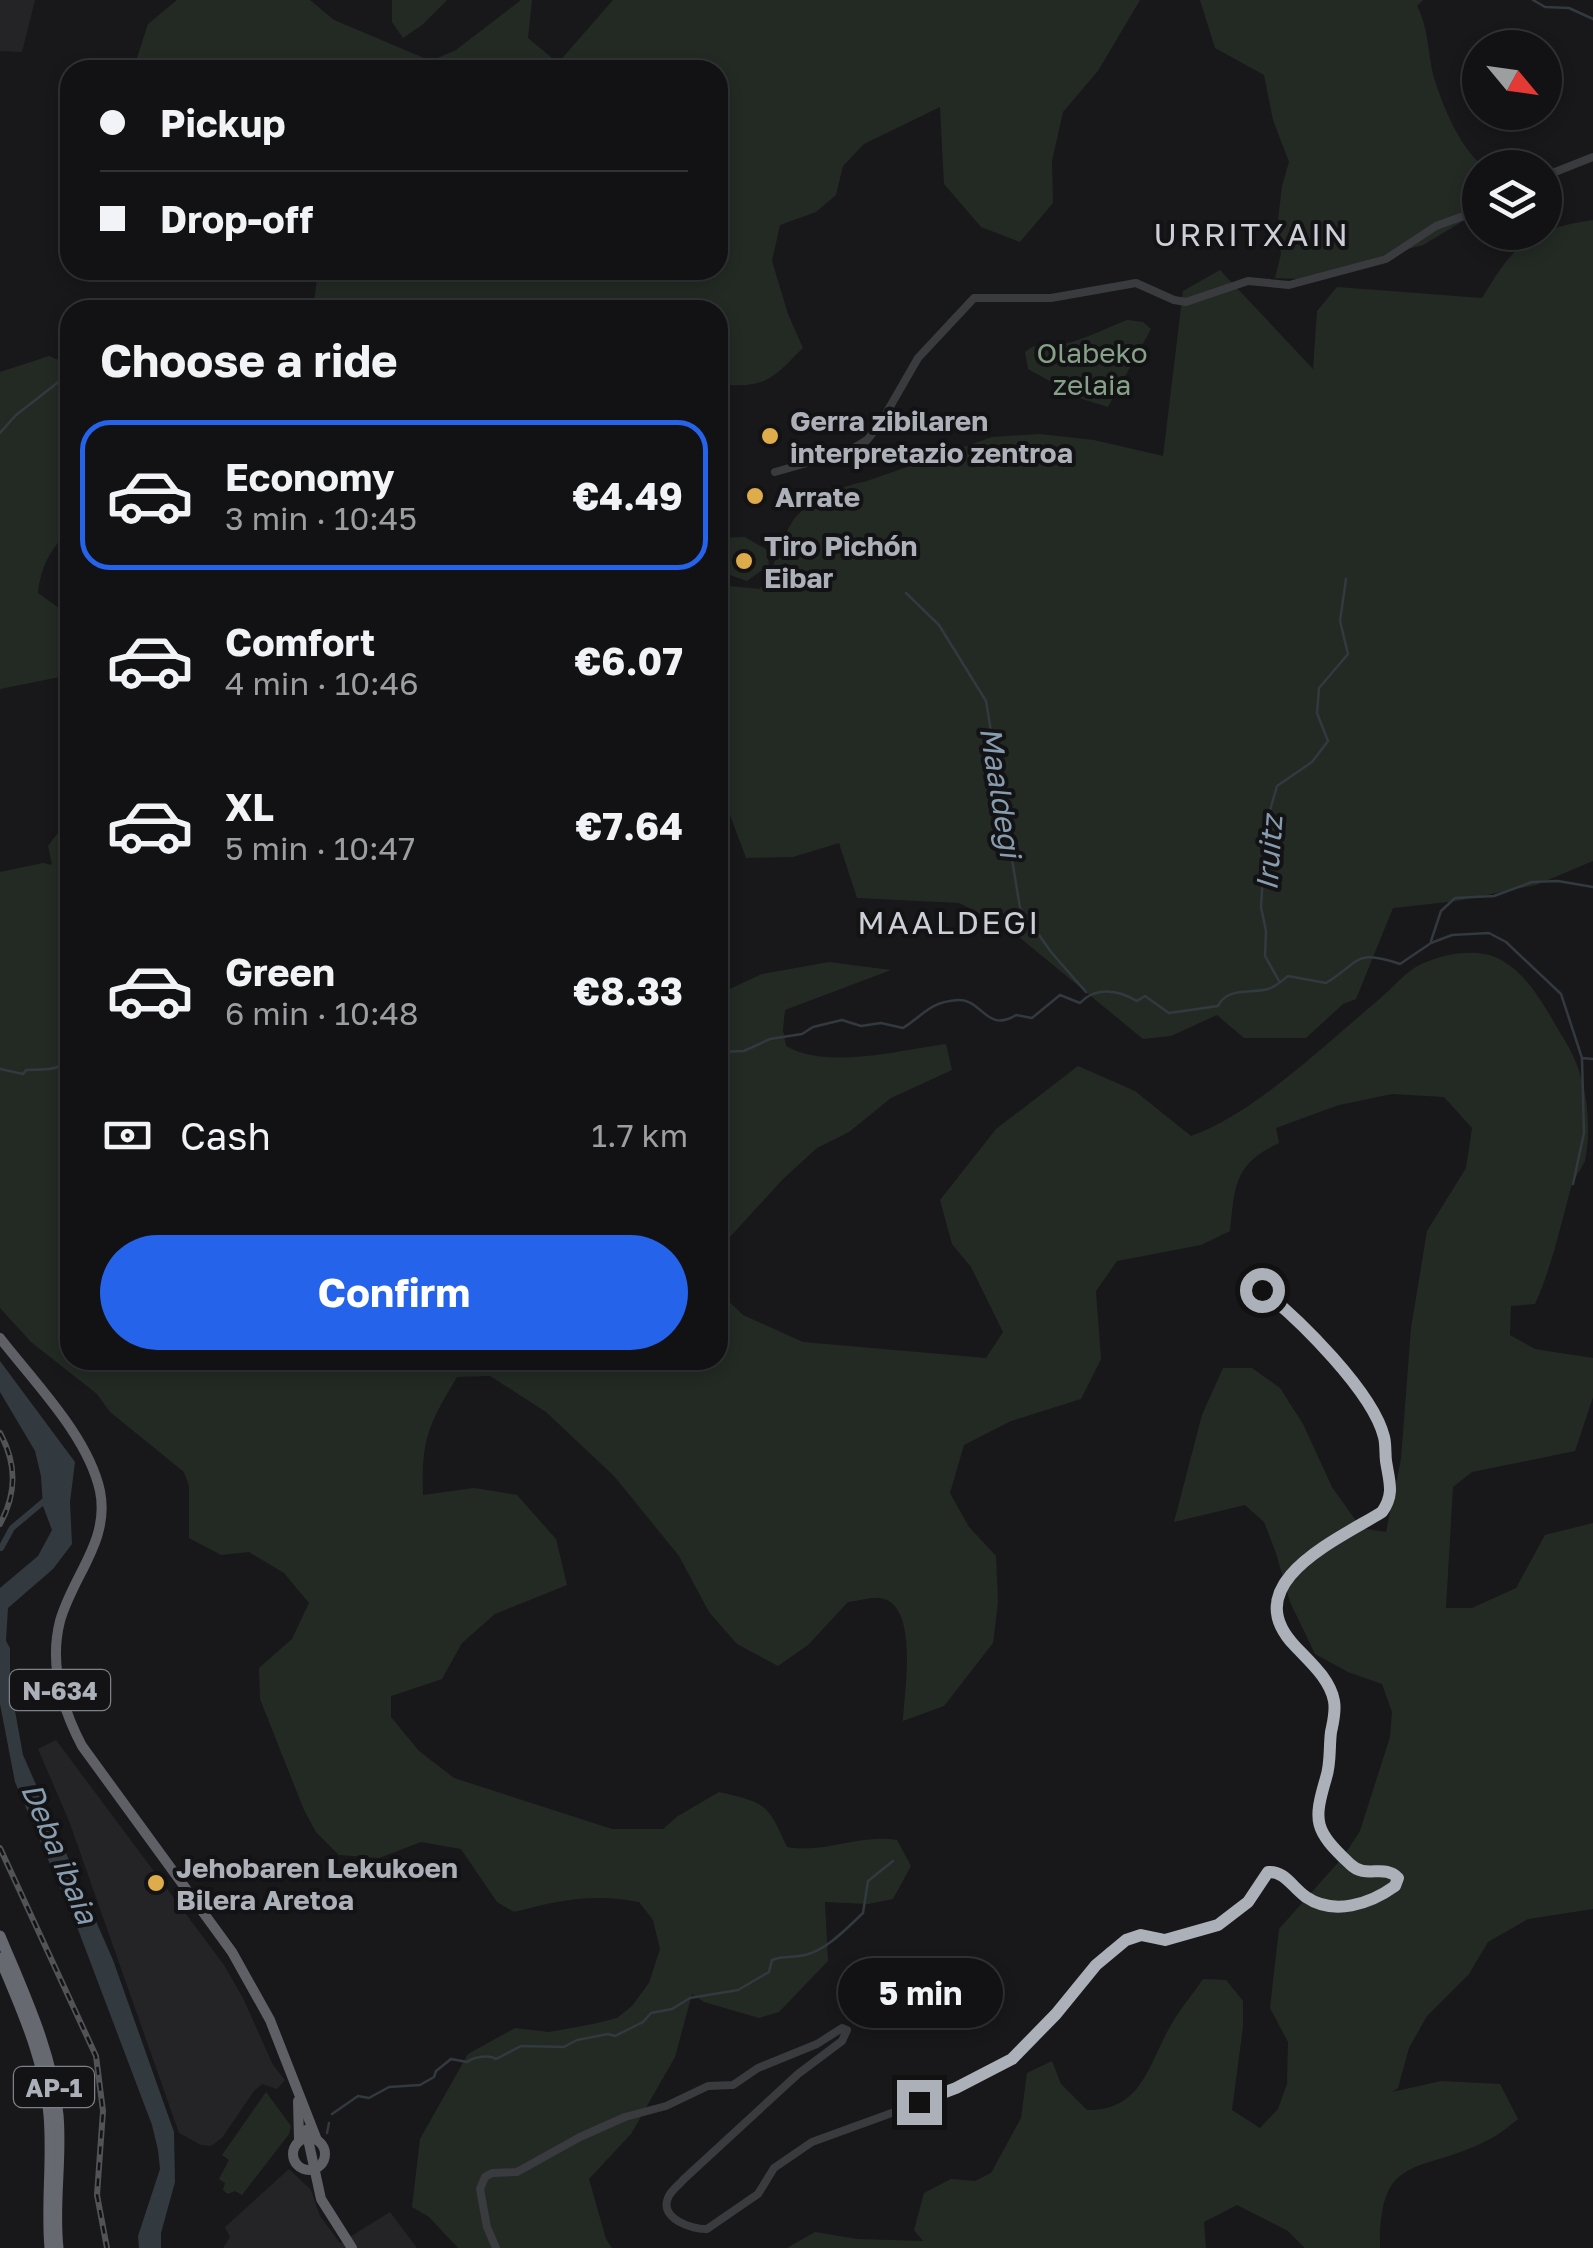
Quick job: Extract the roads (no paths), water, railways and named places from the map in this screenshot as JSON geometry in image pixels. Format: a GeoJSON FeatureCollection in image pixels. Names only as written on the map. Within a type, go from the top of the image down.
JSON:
{"type":"FeatureCollection","features":[{"type":"Feature","properties":{"kind":"highway","name":"N-634"},"geometry":{"type":"LineString","coordinates":[[0,1338],[90,1458],[101,1497],[98,1538],[58,1632],[56,1662],[67,1714],[82,1746],[108,1784],[212,1922],[270,2020],[296,2085],[312,2140],[313,2168],[327,2213],[352,2248]]}},
{"type":"Feature","properties":{"kind":"highway","name":"AP-1"},"geometry":{"type":"LineString","coordinates":[[0,1936],[34,2019],[54,2085],[59,2136],[58,2248]]}},
{"type":"Feature","properties":{"kind":"highway","name":"AP-1"},"geometry":{"type":"LineString","coordinates":[[0,1958],[26,2023],[46,2093],[50,2248]]}},
{"type":"Feature","properties":{"kind":"highway"},"geometry":{"type":"LineString","coordinates":[[296,2085],[301,2134],[294,2160],[313,2168]]}},
{"type":"Feature","properties":{"kind":"highway"},"geometry":{"type":"LineString","coordinates":[[296,2146],[312,2140]]}},
{"type":"Feature","properties":{"kind":"street"},"geometry":{"type":"LineString","coordinates":[[1562,169],[1593,157]]}},
{"type":"Feature","properties":{"kind":"street"},"geometry":{"type":"LineString","coordinates":[[775,472],[849,452],[867,440],[918,358],[974,298],[1051,298],[1136,283],[1186,302],[1248,281],[1289,285],[1386,259],[1436,226],[1462,217]]}},
{"type":"Feature","properties":{"kind":"street"},"geometry":{"type":"LineString","coordinates":[[496,2248],[486,2227],[480,2189],[485,2177],[518,2172],[580,2137],[666,2106],[708,2086],[732,2085],[758,2068],[817,2044],[842,2028],[847,2030],[842,2041],[798,2074],[684,2179],[668,2198],[672,2216],[699,2230],[707,2229],[758,2194],[774,2168],[812,2142],[933,2098],[1012,2059],[1110,1951],[1135,1936],[1165,1940],[1218,1925],[1248,1902],[1268,1872],[1283,1875],[1309,1899],[1330,1906],[1360,1905],[1395,1886],[1398,1878],[1394,1873],[1387,1870],[1364,1874],[1352,1866],[1318,1820],[1318,1801],[1329,1766],[1334,1704],[1311,1661],[1290,1642],[1276,1603],[1285,1577],[1387,1505],[1391,1488],[1384,1436],[1356,1383],[1284,1307],[1253,1282]]}},
{"type":"Feature","properties":{"kind":"water","name":"Deba ibaia"},"geometry":{"type":"Polygon","coordinates":[[[0,1361],[75,1462],[70,1502],[72,1544],[53,1569],[8,1608],[10,1683],[23,1755],[113,1960],[174,2132],[175,2182],[161,2233],[161,2248],[139,2248],[138,2236],[160,2169],[152,2125],[79,1932],[15,1782],[0,1704],[0,1588],[38,1556],[52,1530],[43,1506],[35,1451],[0,1392],[0,1361]]]}},
{"type":"Feature","properties":{"kind":"waterway"},"geometry":{"type":"LineString","coordinates":[[1533,0],[1545,7],[1569,8],[1593,19]]}},
{"type":"Feature","properties":{"kind":"waterway"},"geometry":{"type":"LineString","coordinates":[[0,433],[16,415],[60,381]]}},
{"type":"Feature","properties":{"kind":"waterway","name":"Iruitz"},"geometry":{"type":"LineString","coordinates":[[1279,981],[1265,956],[1266,931],[1261,907],[1266,824],[1277,786],[1312,762],[1328,741],[1317,713],[1319,688],[1348,654],[1340,621],[1346,579]]}},
{"type":"Feature","properties":{"kind":"waterway","name":"Maaldegi"},"geometry":{"type":"LineString","coordinates":[[906,593],[939,625],[986,701],[1020,908],[1086,992]]}},
{"type":"Feature","properties":{"kind":"waterway"},"geometry":{"type":"LineString","coordinates":[[1431,941],[1441,911],[1455,898],[1494,896],[1532,882],[1558,881],[1593,887]]}},
{"type":"Feature","properties":{"kind":"waterway"},"geometry":{"type":"LineString","coordinates":[[728,1052],[744,1051],[770,1039],[802,1034],[842,1020],[861,1026],[881,1023],[903,1028],[934,1006],[958,1000],[973,1004],[998,1020],[1016,1015],[1032,1018],[1060,995],[1080,1003],[1107,991],[1137,1001],[1145,996],[1169,1013],[1218,1006],[1227,996],[1268,989],[1288,976],[1326,983],[1358,960],[1373,957],[1400,964],[1431,943],[1452,935],[1489,933],[1506,942],[1561,994],[1582,1058],[1593,1059]]}},
{"type":"Feature","properties":{"kind":"waterway"},"geometry":{"type":"LineString","coordinates":[[1573,1184],[1584,1133],[1582,1058]]}},
{"type":"Feature","properties":{"kind":"waterway"},"geometry":{"type":"LineString","coordinates":[[0,1069],[23,1074],[26,1070],[60,1065]]}},
{"type":"Feature","properties":{"kind":"waterway"},"geometry":{"type":"LineString","coordinates":[[1,1548],[12,1528],[43,1502]]}},
{"type":"Feature","properties":{"kind":"waterway"},"geometry":{"type":"LineString","coordinates":[[332,2114],[358,2096],[369,2098],[389,2087],[420,2085],[451,2059],[496,2059],[521,2046],[564,2047],[577,2040],[615,2036],[643,2022],[651,2013],[672,2009],[690,1998],[738,1990],[769,1972],[772,1960],[813,1952],[837,1937],[863,1913],[868,1881],[893,1861]]}},
{"type":"Feature","properties":{"kind":"waterway"},"geometry":{"type":"LineString","coordinates":[[327,2133],[329,2123]]}},
{"type":"Feature","properties":{"kind":"railway"},"geometry":{"type":"LineString","coordinates":[[0,1433],[10,1456],[13,1479],[10,1501],[0,1524]]}},
{"type":"Feature","properties":{"kind":"railway"},"geometry":{"type":"LineString","coordinates":[[0,1848],[96,2056],[103,2111],[97,2195],[107,2248]]}},
{"type":"Feature","properties":{"kind":"place","name":"Gerra zibilaren interpretazio zentroa"},"geometry":{"type":"Point","coordinates":[770,436]}},
{"type":"Feature","properties":{"kind":"place","name":"Arrate"},"geometry":{"type":"Point","coordinates":[755,496]}},
{"type":"Feature","properties":{"kind":"place","name":"Tiro Pichón Eibar"},"geometry":{"type":"Point","coordinates":[744,561]}},
{"type":"Feature","properties":{"kind":"place","name":"Jehobaren Lekukoen Bilera Aretoa"},"geometry":{"type":"Point","coordinates":[156,1883]}},
{"type":"Feature","properties":{"kind":"district","name":"URRITXAIN"},"geometry":{"type":"Point","coordinates":[1252,234]}},
{"type":"Feature","properties":{"kind":"district","name":"MAALDEGI"},"geometry":{"type":"Point","coordinates":[949,922]}},
{"type":"Feature","properties":{"kind":"park label","name":"Olabeko zelaia"},"geometry":{"type":"Point","coordinates":[1092,368]}}]}
